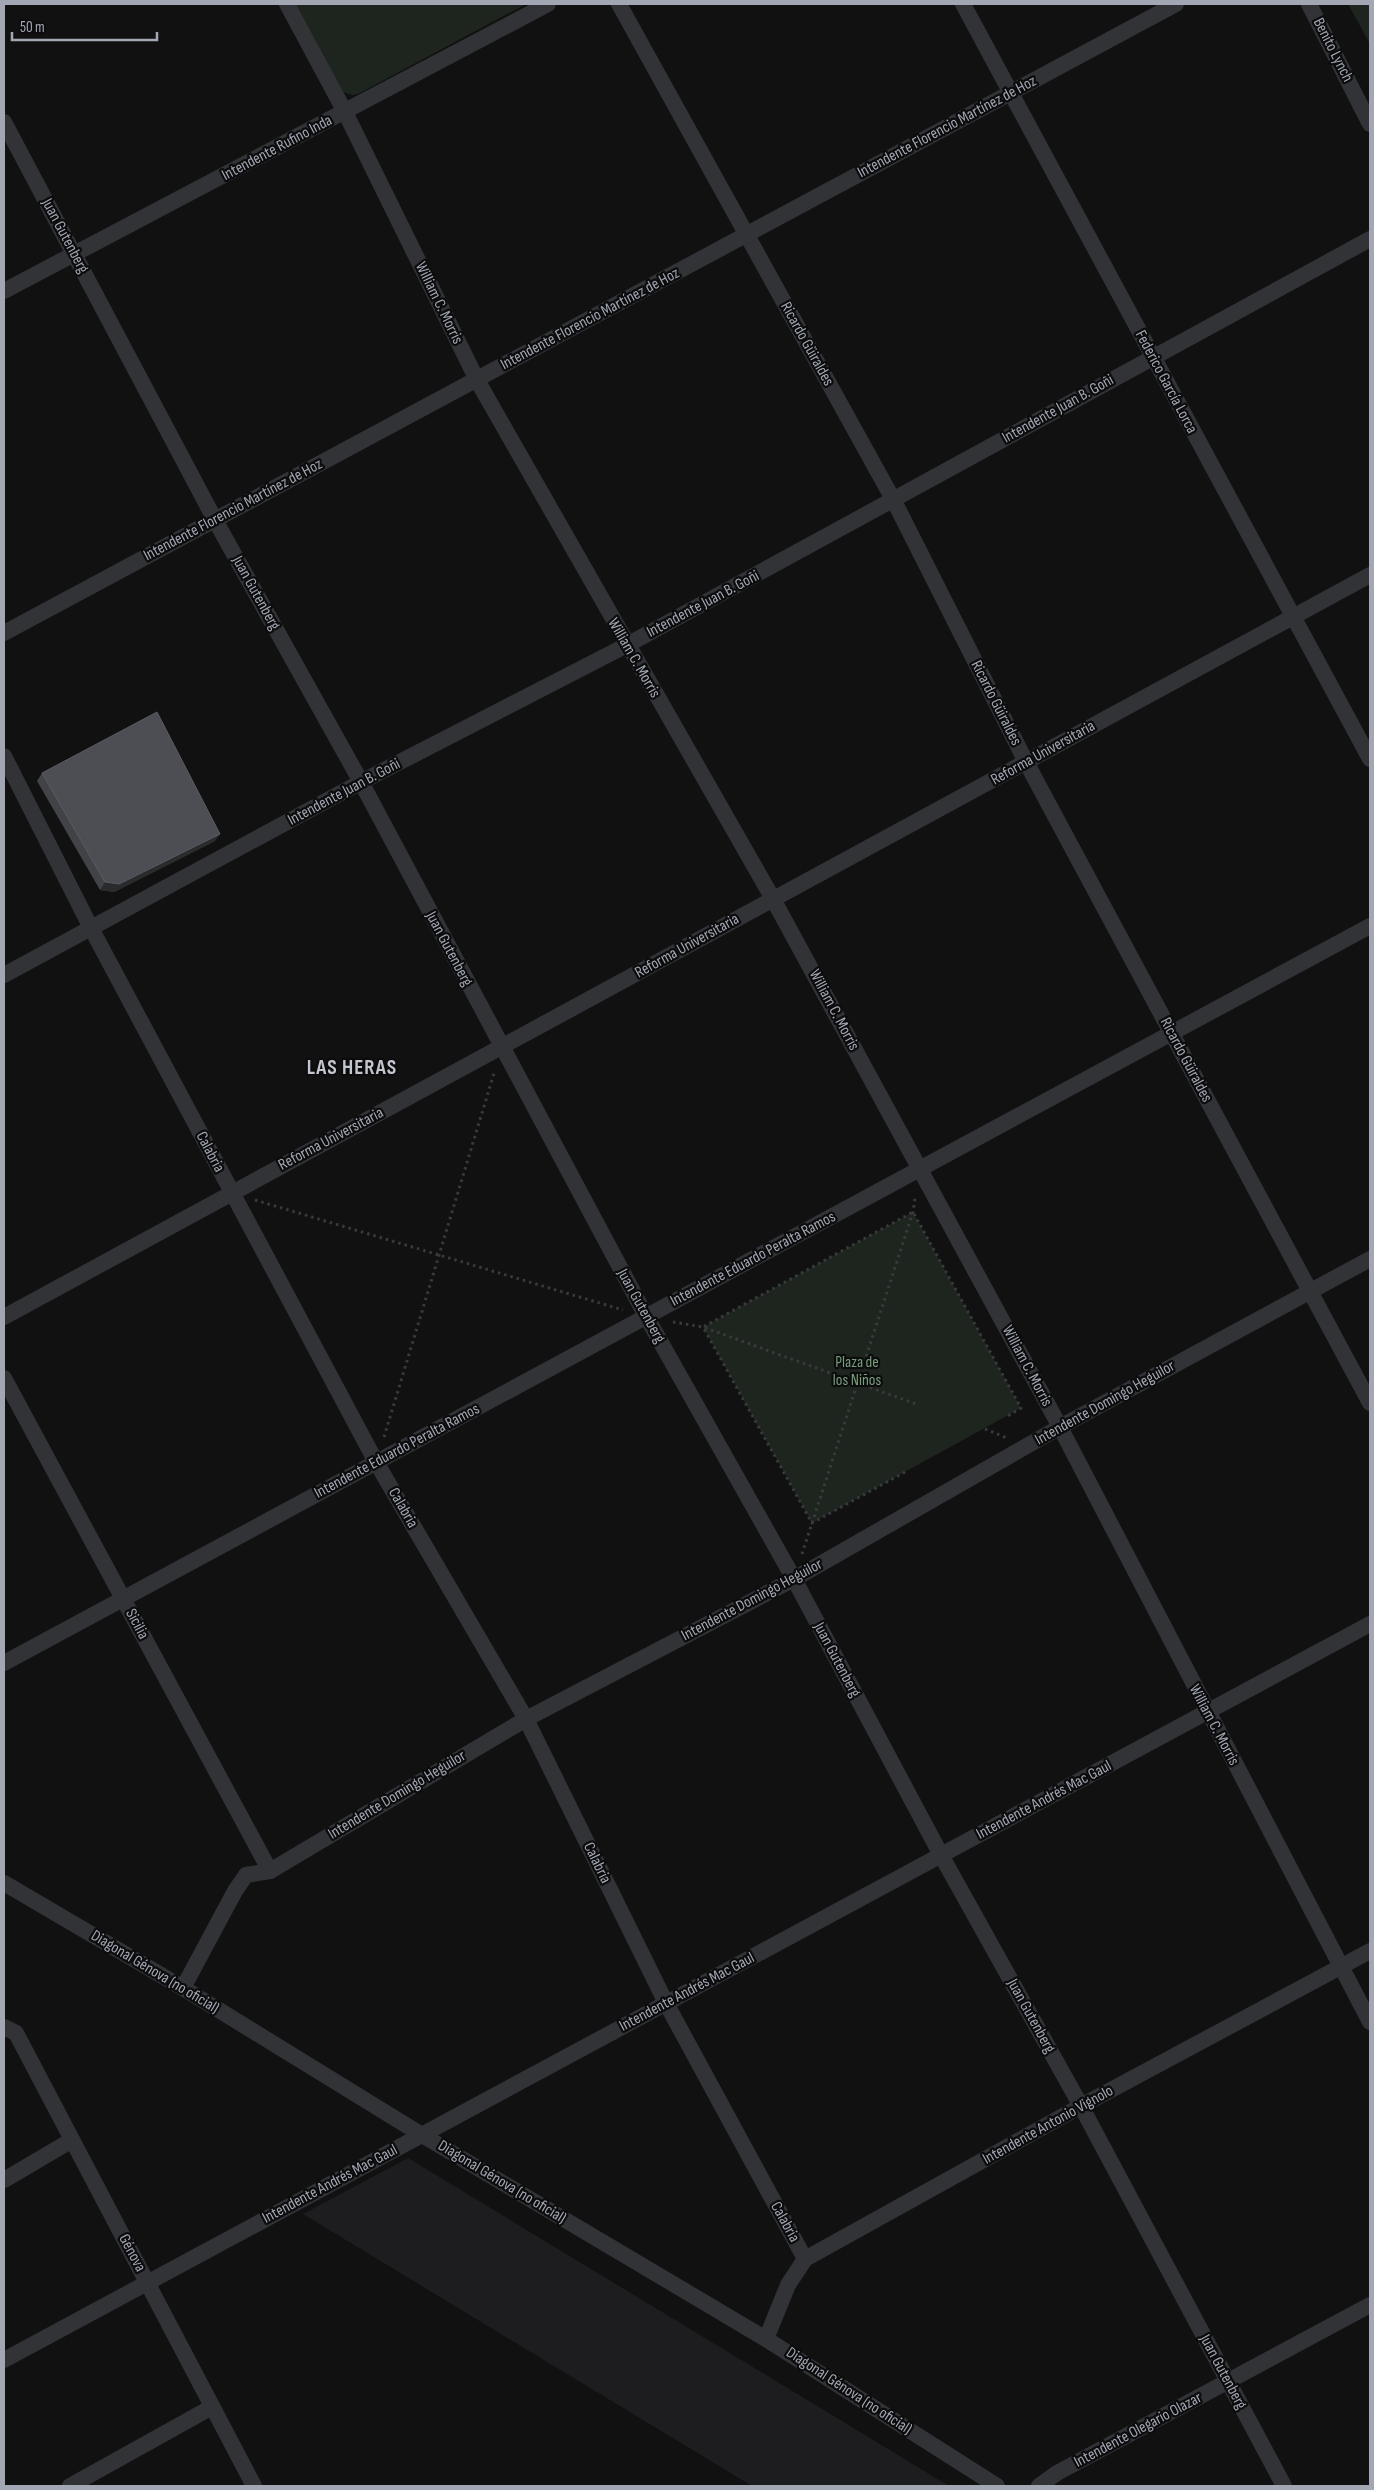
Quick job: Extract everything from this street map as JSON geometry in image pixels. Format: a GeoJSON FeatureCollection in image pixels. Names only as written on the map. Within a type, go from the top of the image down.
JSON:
{"type":"FeatureCollection","features":[{"type":"Feature","properties":{"kind":"street","name":"William C. Morris"},"geometry":{"type":"LineString","coordinates":[[287,4],[345,112],[477,380],[774,899],[1060,1427],[1370,2022]]}},
{"type":"Feature","properties":{"kind":"street","name":"Intendente Rufino Inda"},"geometry":{"type":"LineString","coordinates":[[4,291],[548,4]]}},
{"type":"Feature","properties":{"kind":"street","name":"Ricardo Güiraldes"},"geometry":{"type":"LineString","coordinates":[[619,4],[894,501],[1026,762],[1370,1403]]}},
{"type":"Feature","properties":{"kind":"street","name":"Federico García Lorca"},"geometry":{"type":"LineString","coordinates":[[963,4],[1370,759]]}},
{"type":"Feature","properties":{"kind":"street","name":"Intendente Florencio Martínez de Hoz"},"geometry":{"type":"LineString","coordinates":[[4,633],[1176,4]]}},
{"type":"Feature","properties":{"kind":"street","name":"Benito Lynch"},"geometry":{"type":"LineString","coordinates":[[1309,4],[1370,124]]}},
{"type":"Feature","properties":{"kind":"street","name":"Juan Gutenberg"},"geometry":{"type":"LineString","coordinates":[[4,122],[215,520],[361,782],[646,1316],[794,1579],[941,1855],[1081,2106],[1284,2486]]}},
{"type":"Feature","properties":{"kind":"street","name":"Intendente Juan B. Goñi"},"geometry":{"type":"LineString","coordinates":[[4,975],[361,782],[627,645],[894,501],[1152,356],[1370,239]]}},
{"type":"Feature","properties":{"kind":"street","name":"Reforma Universitaria"},"geometry":{"type":"LineString","coordinates":[[4,1318],[1370,575]]}},
{"type":"Feature","properties":{"kind":"street","name":"Calabria"},"geometry":{"type":"LineString","coordinates":[[4,756],[91,928],[376,1462],[526,1719],[666,2003],[805,2259]]}},
{"type":"Feature","properties":{"kind":"street","name":"Intendente Eduardo Peralta Ramos"},"geometry":{"type":"LineString","coordinates":[[4,1662],[1370,926]]}},
{"type":"Feature","properties":{"kind":"street","name":"Intendente Domingo Heguilor"},"geometry":{"type":"LineString","coordinates":[[183,1988],[235,1891],[246,1875],[270,1871],[526,1719],[794,1579],[1060,1427],[1370,1259]]}},
{"type":"Feature","properties":{"kind":"street","name":"Sicilia"},"geometry":{"type":"LineString","coordinates":[[4,1378],[270,1871]]}},
{"type":"Feature","properties":{"kind":"street","name":"Intendente Andrés Mac Gaul"},"geometry":{"type":"LineString","coordinates":[[4,2360],[1370,1624]]}},
{"type":"Feature","properties":{"kind":"street","name":"Diagonal Génova (no oficial)"},"geometry":{"type":"LineString","coordinates":[[4,1883],[183,1988],[422,2135],[766,2339],[997,2486]]}},
{"type":"Feature","properties":{"kind":"street","name":"Intendente Antonio Vignolo"},"geometry":{"type":"LineString","coordinates":[[766,2339],[788,2285],[805,2259],[1081,2106],[1370,1951]]}},
{"type":"Feature","properties":{"kind":"street","name":"Génova"},"geometry":{"type":"LineString","coordinates":[[4,2027],[16,2033],[254,2486]]}},
{"type":"Feature","properties":{"kind":"street"},"geometry":{"type":"LineString","coordinates":[[4,2180],[72,2140]]}},
{"type":"Feature","properties":{"kind":"street","name":"Intendente Olegario Olazar"},"geometry":{"type":"LineString","coordinates":[[1040,2486],[1057,2473],[1370,2305]]}},
{"type":"Feature","properties":{"kind":"street"},"geometry":{"type":"LineString","coordinates":[[70,2486],[212,2407]]}},
{"type":"Feature","properties":{"kind":"path"},"geometry":{"type":"LineString","coordinates":[[376,1462],[502,1047]]}},
{"type":"Feature","properties":{"kind":"path"},"geometry":{"type":"LineString","coordinates":[[794,1579],[913,1212],[920,1169]]}},
{"type":"Feature","properties":{"kind":"path"},"geometry":{"type":"LineString","coordinates":[[232,1193],[646,1316],[703,1327],[916,1404]]}},
{"type":"Feature","properties":{"kind":"path"},"geometry":{"type":"LineString","coordinates":[[703,1327],[913,1212]]}},
{"type":"Feature","properties":{"kind":"path"},"geometry":{"type":"LineString","coordinates":[[913,1212],[1021,1408],[1006,1417]]}},
{"type":"Feature","properties":{"kind":"path"},"geometry":{"type":"LineString","coordinates":[[703,1327],[812,1524]]}},
{"type":"Feature","properties":{"kind":"path"},"geometry":{"type":"LineString","coordinates":[[812,1524],[905,1472]]}},
{"type":"Feature","properties":{"kind":"shaded area"},"geometry":{"type":"Polygon","coordinates":[[[408,2158],[949,2486],[752,2486],[303,2214],[408,2158]]]}},
{"type":"Feature","properties":{"kind":"green space"},"geometry":{"type":"Polygon","coordinates":[[[296,4],[526,4],[358,94],[352,95],[343,92],[296,4]]]}},
{"type":"Feature","properties":{"kind":"green space"},"geometry":{"type":"Polygon","coordinates":[[[1348,4],[1370,4],[1370,44],[1348,4]]]}},
{"type":"Feature","properties":{"kind":"green space","name":"Plaza de los Niños"},"geometry":{"type":"Polygon","coordinates":[[[913,1212],[1021,1408],[812,1523],[703,1327],[913,1212]]]}},
{"type":"Feature","properties":{"kind":"building"},"geometry":{"type":"Polygon","coordinates":[[[157,712],[220,834],[119,884],[105,882],[42,773],[157,712]]]}},
{"type":"Feature","properties":{"kind":"district","name":"LAS HERAS"},"geometry":{"type":"Point","coordinates":[352,1067]}}]}
